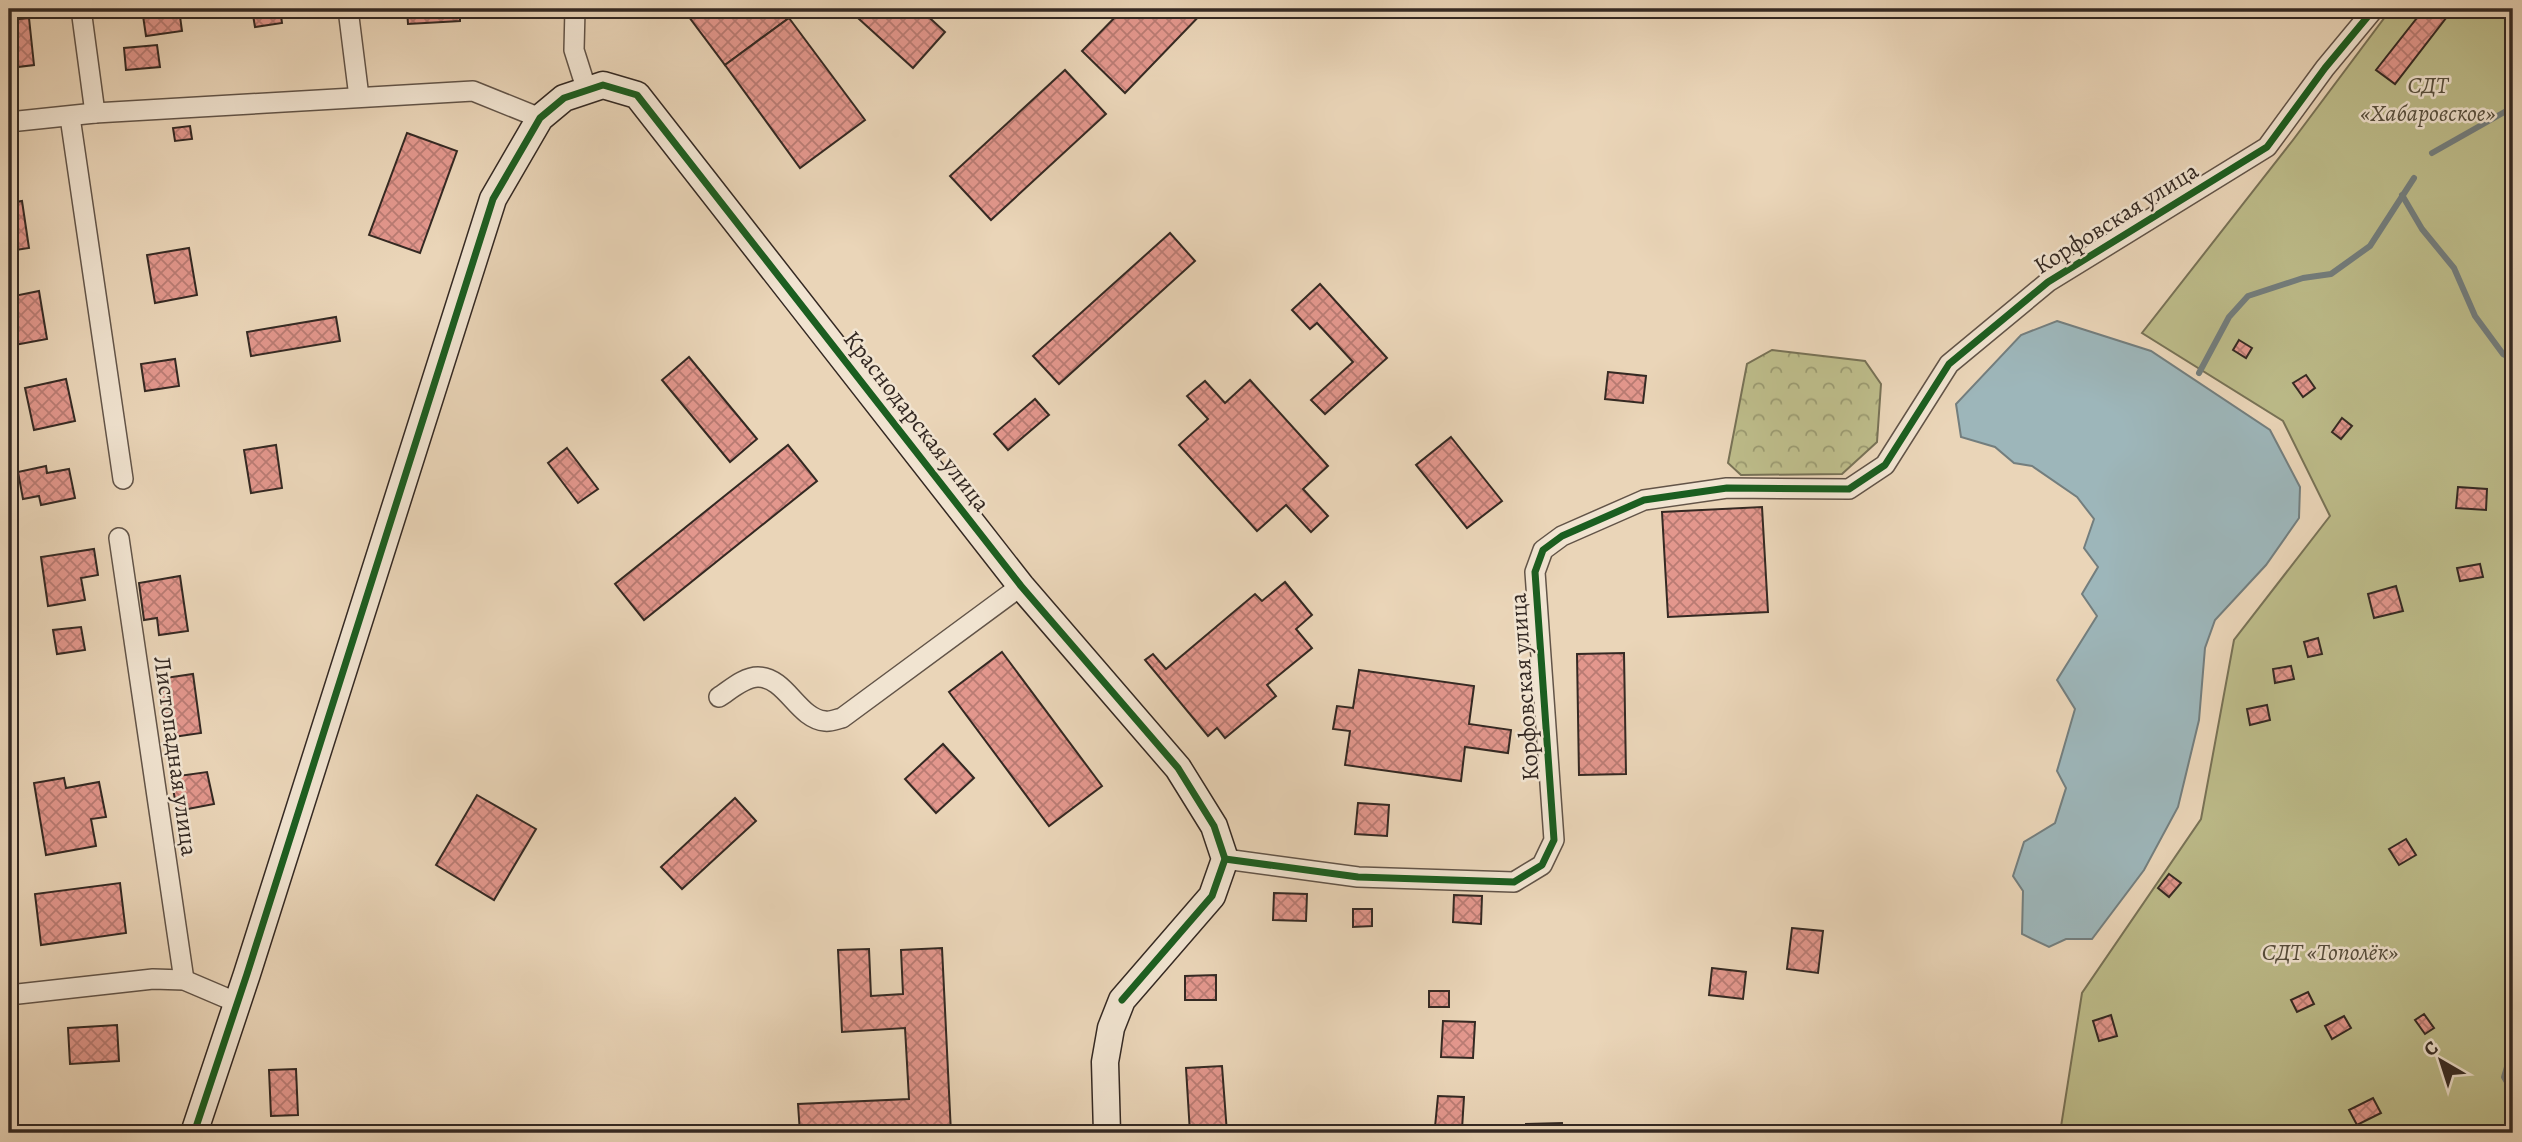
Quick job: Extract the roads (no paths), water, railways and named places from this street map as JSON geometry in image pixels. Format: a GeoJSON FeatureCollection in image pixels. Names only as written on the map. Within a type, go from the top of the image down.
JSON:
{"type":"FeatureCollection","features":[{"type":"Feature","properties":{"kind":"street"},"geometry":{"type":"LineString","coordinates":[[81,9],[95,113]]}},
{"type":"Feature","properties":{"kind":"street"},"geometry":{"type":"LineString","coordinates":[[348,9],[359,97]]}},
{"type":"Feature","properties":{"kind":"street"},"geometry":{"type":"LineString","coordinates":[[575,9],[574,50],[587,91]]}},
{"type":"Feature","properties":{"kind":"street","name":"Корфовская улица"},"geometry":{"type":"LineString","coordinates":[[1225,859],[1358,877],[1514,882],[1542,865],[1554,840],[1535,572],[1543,550],[1562,536],[1644,500],[1727,488],[1849,489],[1885,465],[1949,364],[2048,282],[2267,147],[2325,68],[2374,9]]}},
{"type":"Feature","properties":{"kind":"street","name":"Краснодарская улица"},"geometry":{"type":"LineString","coordinates":[[540,118],[564,98],[603,85],[637,95],[1021,586],[1178,768],[1214,826],[1225,859]]}},
{"type":"Feature","properties":{"kind":"street"},"geometry":{"type":"LineString","coordinates":[[9,122],[95,113],[473,91],[540,118],[493,199],[238,1003],[194,1133]]}},
{"type":"Feature","properties":{"kind":"street"},"geometry":{"type":"LineString","coordinates":[[70,117],[123,479]]}},
{"type":"Feature","properties":{"kind":"street","name":"Листопадная улица"},"geometry":{"type":"LineString","coordinates":[[119,538],[184,980]]}},
{"type":"Feature","properties":{"kind":"street"},"geometry":{"type":"LineString","coordinates":[[719,697],[739,683],[755,677],[766,679],[814,718],[826,722],[842,718],[1021,586]]}},
{"type":"Feature","properties":{"kind":"street"},"geometry":{"type":"LineString","coordinates":[[1107,1133],[1105,1062],[1111,1028],[1122,1000],[1212,896],[1225,859]]}},
{"type":"Feature","properties":{"kind":"street"},"geometry":{"type":"LineString","coordinates":[[9,995],[153,979],[184,980],[238,1003]]}},
{"type":"Feature","properties":{"kind":"water"},"geometry":{"type":"Polygon","coordinates":[[[2057,321],[2151,351],[2270,430],[2300,487],[2299,518],[2266,565],[2215,620],[2205,648],[2199,720],[2178,807],[2144,870],[2092,939],[2066,939],[2049,947],[2022,934],[2023,891],[2013,876],[2024,842],[2055,823],[2066,788],[2057,771],[2075,709],[2057,680],[2097,616],[2082,594],[2098,567],[2084,548],[2094,519],[2077,497],[2032,466],[2014,463],[1995,447],[1961,437],[1956,404],[2021,335],[2057,321]]]}},
{"type":"Feature","properties":{"kind":"waterway"},"geometry":{"type":"LineString","coordinates":[[2432,153],[2513,105]]}},
{"type":"Feature","properties":{"kind":"waterway"},"geometry":{"type":"LineString","coordinates":[[2199,373],[2229,317],[2248,296],[2303,278],[2331,274],[2370,246],[2414,178]]}},
{"type":"Feature","properties":{"kind":"waterway"},"geometry":{"type":"LineString","coordinates":[[2402,195],[2422,229],[2454,268],[2475,316],[2503,354],[2513,359]]}},
{"type":"Feature","properties":{"kind":"waterway"},"geometry":{"type":"LineString","coordinates":[[2513,1047],[2504,1077],[2513,1092]]}},
{"type":"Feature","properties":{"kind":"park label","name":"СДТ «Хабаровское»"},"geometry":{"type":"Point","coordinates":[2428,99]}},
{"type":"Feature","properties":{"kind":"park label","name":"СДТ «Тополёк»"},"geometry":{"type":"Point","coordinates":[2330,952]}}]}
